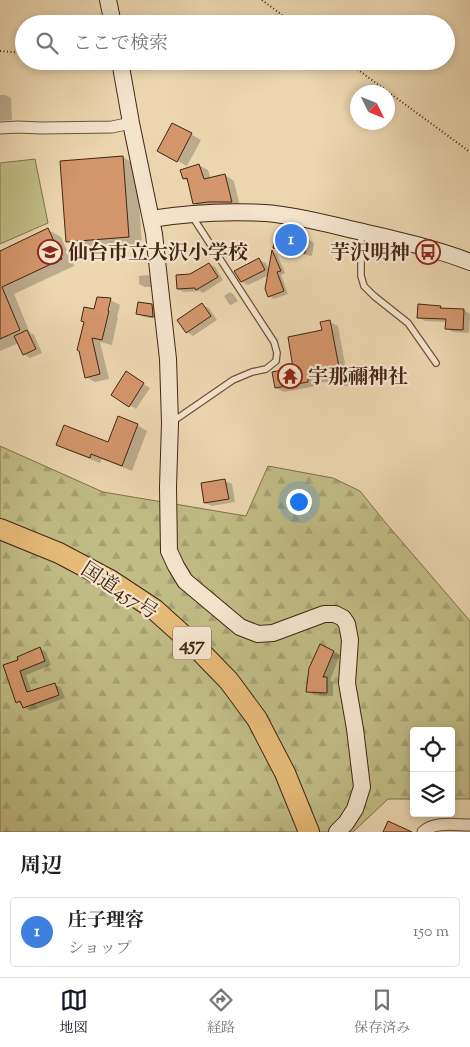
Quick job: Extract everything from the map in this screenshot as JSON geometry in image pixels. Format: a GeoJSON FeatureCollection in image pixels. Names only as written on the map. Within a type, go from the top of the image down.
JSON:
{"type":"FeatureCollection","features":[{"type":"Feature","properties":{"kind":"highway","name":"国道457号"},"geometry":{"type":"LineString","coordinates":[[0,529],[59,553],[110,580],[154,610],[195,646],[229,681],[257,719],[285,773],[309,832]]}},
{"type":"Feature","properties":{"kind":"street"},"geometry":{"type":"LineString","coordinates":[[108,0],[111,15]]}},
{"type":"Feature","properties":{"kind":"street"},"geometry":{"type":"LineString","coordinates":[[122,70],[154,234],[168,359],[170,424],[168,487],[169,552],[185,581],[240,627],[258,634],[273,633],[324,614],[335,614],[347,624],[350,640],[347,683],[362,787],[355,809],[346,823],[337,832]]}},
{"type":"Feature","properties":{"kind":"street"},"geometry":{"type":"LineString","coordinates":[[0,128],[18,126],[41,128],[112,127],[131,123]]}},
{"type":"Feature","properties":{"kind":"street"},"geometry":{"type":"LineString","coordinates":[[151,219],[231,212],[267,213],[393,239],[470,262]]}},
{"type":"Feature","properties":{"kind":"street"},"geometry":{"type":"LineString","coordinates":[[423,832],[432,826],[445,824],[470,825]]}},
{"type":"Feature","properties":{"kind":"lane"},"geometry":{"type":"LineString","coordinates":[[170,424],[233,380],[252,372],[266,369],[276,361],[277,353],[274,342],[191,215]]}},
{"type":"Feature","properties":{"kind":"lane"},"geometry":{"type":"LineString","coordinates":[[361,232],[364,286],[408,323],[436,363]]}},
{"type":"Feature","properties":{"kind":"path"},"geometry":{"type":"LineString","coordinates":[[262,0],[282,15]]}},
{"type":"Feature","properties":{"kind":"path"},"geometry":{"type":"LineString","coordinates":[[0,51],[15,52]]}},
{"type":"Feature","properties":{"kind":"path"},"geometry":{"type":"LineString","coordinates":[[358,70],[470,152]]}},
{"type":"Feature","properties":{"kind":"green space"},"geometry":{"type":"Polygon","coordinates":[[[35,159],[48,223],[0,244],[0,163],[35,159]]]}},
{"type":"Feature","properties":{"kind":"green space"},"geometry":{"type":"Polygon","coordinates":[[[0,446],[103,492],[246,516],[268,466],[333,478],[360,491],[470,621],[470,799],[455,799],[455,727],[410,727],[410,799],[388,799],[353,832],[0,832],[0,446]]]}},
{"type":"Feature","properties":{"kind":"building"},"geometry":{"type":"Polygon","coordinates":[[[172,123],[192,133],[177,162],[157,151],[172,123]]]}},
{"type":"Feature","properties":{"kind":"building"},"geometry":{"type":"Polygon","coordinates":[[[123,156],[129,237],[66,242],[60,161],[123,156]]]}},
{"type":"Feature","properties":{"kind":"building"},"geometry":{"type":"Polygon","coordinates":[[[199,164],[204,179],[225,174],[232,202],[193,204],[187,178],[183,179],[180,170],[199,164]]]}},
{"type":"Feature","properties":{"kind":"building"},"geometry":{"type":"Polygon","coordinates":[[[48,228],[62,259],[2,287],[20,330],[0,339],[0,251],[48,228]]]}},
{"type":"Feature","properties":{"kind":"building"},"geometry":{"type":"Polygon","coordinates":[[[276,232],[308,238],[305,253],[273,248],[276,232]]]}},
{"type":"Feature","properties":{"kind":"building"},"geometry":{"type":"Polygon","coordinates":[[[272,250],[281,271],[277,272],[284,291],[268,297],[265,289],[272,250]]]}},
{"type":"Feature","properties":{"kind":"building"},"geometry":{"type":"Polygon","coordinates":[[[259,258],[265,270],[241,282],[234,271],[259,258]]]}},
{"type":"Feature","properties":{"kind":"building"},"geometry":{"type":"Polygon","coordinates":[[[209,263],[218,277],[196,290],[195,288],[177,289],[176,275],[190,274],[209,263]]]}},
{"type":"Feature","properties":{"kind":"building"},"geometry":{"type":"Polygon","coordinates":[[[97,297],[111,298],[102,340],[92,338],[100,374],[85,378],[79,351],[77,350],[84,322],[81,321],[84,307],[94,309],[97,297]]]}},
{"type":"Feature","properties":{"kind":"building"},"geometry":{"type":"Polygon","coordinates":[[[138,302],[152,304],[153,317],[136,314],[138,302]]]}},
{"type":"Feature","properties":{"kind":"building"},"geometry":{"type":"Polygon","coordinates":[[[202,303],[211,316],[186,333],[177,320],[202,303]]]}},
{"type":"Feature","properties":{"kind":"building"},"geometry":{"type":"Polygon","coordinates":[[[418,304],[441,306],[440,308],[464,309],[463,330],[445,329],[446,319],[417,318],[418,304]]]}},
{"type":"Feature","properties":{"kind":"building"},"geometry":{"type":"Polygon","coordinates":[[[330,320],[339,367],[360,371],[358,381],[340,377],[341,382],[332,383],[332,376],[308,379],[308,382],[275,388],[272,372],[293,368],[288,337],[322,330],[320,322],[330,320]]]}},
{"type":"Feature","properties":{"kind":"building"},"geometry":{"type":"Polygon","coordinates":[[[27,330],[36,349],[23,355],[14,336],[27,330]]]}},
{"type":"Feature","properties":{"kind":"building"},"geometry":{"type":"Polygon","coordinates":[[[126,371],[144,383],[129,407],[111,395],[126,371]]]}},
{"type":"Feature","properties":{"kind":"building"},"geometry":{"type":"Polygon","coordinates":[[[118,416],[138,424],[122,466],[91,454],[90,458],[56,445],[64,425],[108,442],[118,416]]]}},
{"type":"Feature","properties":{"kind":"building"},"geometry":{"type":"Polygon","coordinates":[[[225,479],[229,499],[204,503],[201,483],[225,479]]]}},
{"type":"Feature","properties":{"kind":"building"},"geometry":{"type":"Polygon","coordinates":[[[320,644],[334,651],[323,677],[327,677],[327,693],[306,692],[309,668],[320,644]]]}},
{"type":"Feature","properties":{"kind":"building"},"geometry":{"type":"Polygon","coordinates":[[[40,647],[45,661],[20,671],[27,692],[55,683],[59,695],[23,708],[20,701],[16,703],[3,665],[18,660],[17,657],[40,647]]]}},
{"type":"Feature","properties":{"kind":"building"},"geometry":{"type":"Polygon","coordinates":[[[388,821],[412,832],[383,832],[388,821]]]}},
{"type":"Feature","properties":{"kind":"place","name":"庄子理容"},"geometry":{"type":"Point","coordinates":[291,240]}},
{"type":"Feature","properties":{"kind":"place","name":"仙台市立大沢小学校"},"geometry":{"type":"Point","coordinates":[50,252]}},
{"type":"Feature","properties":{"kind":"place","name":"芋沢明神"},"geometry":{"type":"Point","coordinates":[428,252]}},
{"type":"Feature","properties":{"kind":"place","name":"宇那禰神社"},"geometry":{"type":"Point","coordinates":[290,376]}}]}
